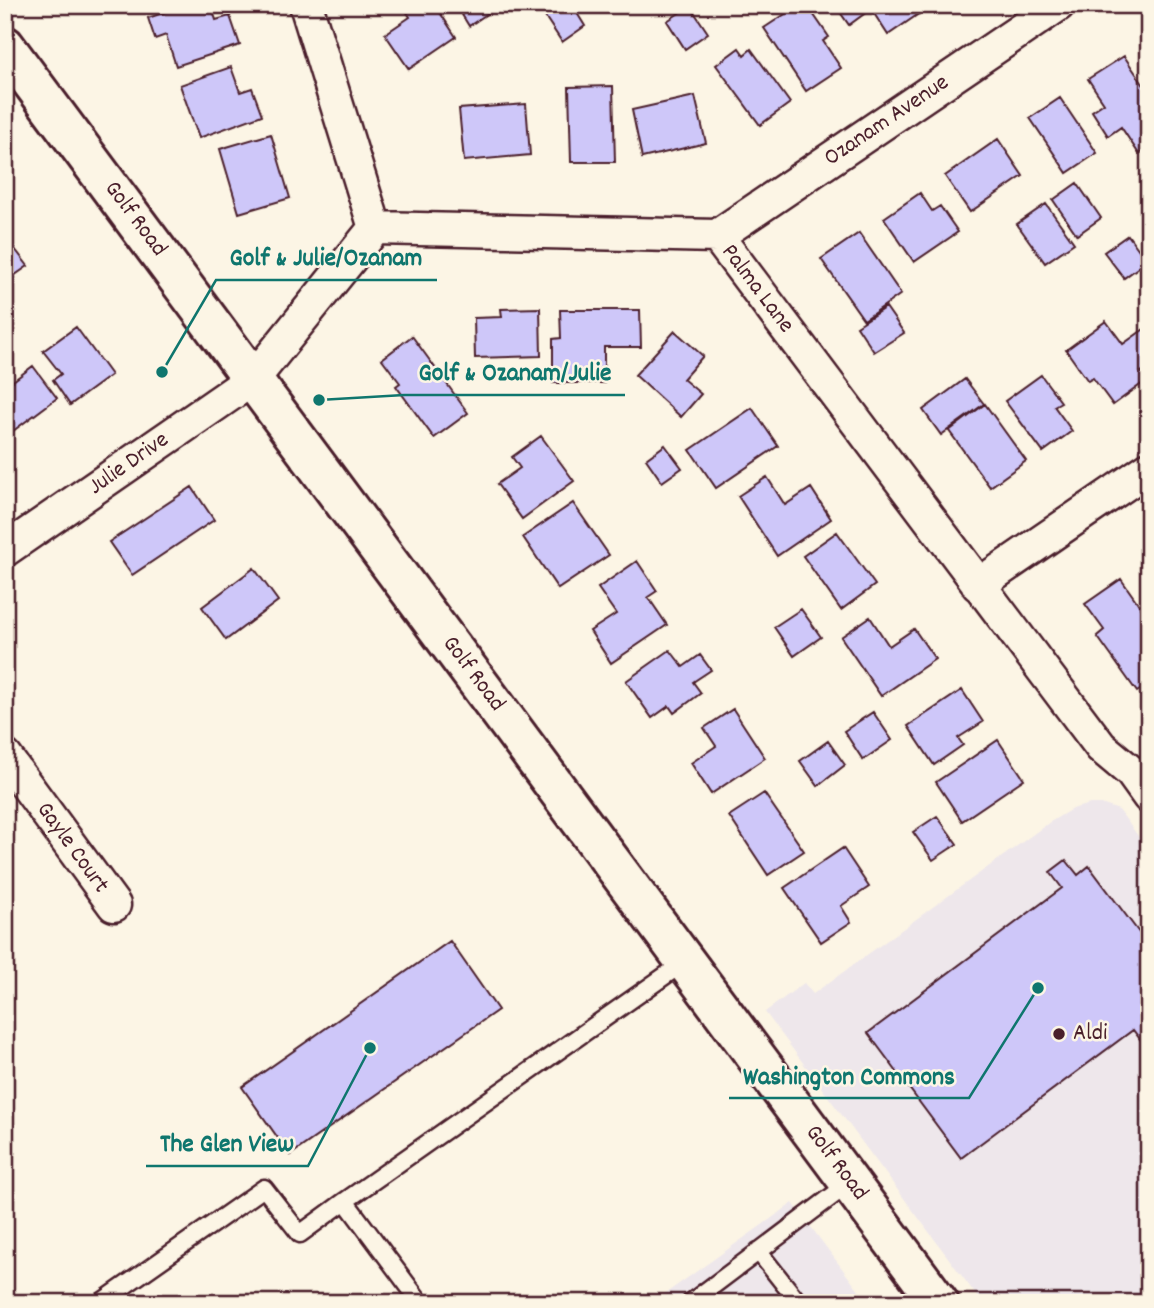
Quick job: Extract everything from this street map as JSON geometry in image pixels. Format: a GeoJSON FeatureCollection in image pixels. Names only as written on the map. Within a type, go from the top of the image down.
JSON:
{"type":"FeatureCollection","features":[{"type":"Feature","properties":{"kind":"main road","name":"Golf Road"},"geometry":{"type":"LineString","coordinates":[[5,46],[939,1303]]}},
{"type":"Feature","properties":{"kind":"street"},"geometry":{"type":"LineString","coordinates":[[254,379],[375,228],[306,5]]}},
{"type":"Feature","properties":{"kind":"street","name":"Ozanam Avenue"},"geometry":{"type":"LineString","coordinates":[[717,236],[1058,5]]}},
{"type":"Feature","properties":{"kind":"street","name":"Palma Lane"},"geometry":{"type":"LineString","coordinates":[[375,228],[717,236],[1101,747],[1130,772],[1149,797]]}},
{"type":"Feature","properties":{"kind":"street","name":"Julie Drive"},"geometry":{"type":"LineString","coordinates":[[5,551],[254,379]]}},
{"type":"Feature","properties":{"kind":"street"},"geometry":{"type":"LineString","coordinates":[[978,585],[1149,468]]}},
{"type":"Feature","properties":{"kind":"street","name":"Gayle Court"},"geometry":{"type":"LineString","coordinates":[[5,756],[114,905]]}},
{"type":"Feature","properties":{"kind":"lane"},"geometry":{"type":"LineString","coordinates":[[100,1303],[264,1188],[300,1234],[686,961]]}},
{"type":"Feature","properties":{"kind":"lane"},"geometry":{"type":"LineString","coordinates":[[690,1303],[851,1182]]}},
{"type":"Feature","properties":{"kind":"lane"},"geometry":{"type":"LineString","coordinates":[[345,1201],[421,1303]]}},
{"type":"Feature","properties":{"kind":"lane"},"geometry":{"type":"LineString","coordinates":[[758,1251],[799,1303]]}},
{"type":"Feature","properties":{"kind":"shaded area"},"geometry":{"type":"Polygon","coordinates":[[[1101,804],[1119,810],[1149,851],[1149,1303],[982,1303],[765,1012],[804,983],[813,994],[1050,822],[1072,809],[1101,804]]]}},
{"type":"Feature","properties":{"kind":"shaded area"},"geometry":{"type":"Polygon","coordinates":[[[793,1203],[868,1303],[652,1303],[793,1203]]]}},
{"type":"Feature","properties":{"kind":"building"},"geometry":{"type":"Polygon","coordinates":[[[186,5],[211,5],[216,20],[230,16],[240,45],[176,66],[166,35],[155,39],[148,18],[186,5]]]}},
{"type":"Feature","properties":{"kind":"building"},"geometry":{"type":"Polygon","coordinates":[[[402,5],[435,5],[456,37],[409,69],[385,34],[410,17],[402,5]]]}},
{"type":"Feature","properties":{"kind":"building"},"geometry":{"type":"Polygon","coordinates":[[[456,5],[496,5],[497,7],[469,26],[456,5]]]}},
{"type":"Feature","properties":{"kind":"building"},"geometry":{"type":"Polygon","coordinates":[[[560,5],[572,5],[585,26],[562,42],[544,15],[560,5]]]}},
{"type":"Feature","properties":{"kind":"building"},"geometry":{"type":"Polygon","coordinates":[[[799,5],[807,5],[829,37],[823,41],[841,68],[806,91],[764,28],[799,5]]]}},
{"type":"Feature","properties":{"kind":"building"},"geometry":{"type":"Polygon","coordinates":[[[835,5],[914,5],[920,13],[888,35],[871,9],[849,25],[835,5]]]}},
{"type":"Feature","properties":{"kind":"building"},"geometry":{"type":"Polygon","coordinates":[[[690,6],[708,33],[685,49],[667,21],[690,6]]]}},
{"type":"Feature","properties":{"kind":"building"},"geometry":{"type":"Polygon","coordinates":[[[739,48],[744,55],[751,49],[790,103],[760,125],[716,65],[739,48]]]}},
{"type":"Feature","properties":{"kind":"building"},"geometry":{"type":"Polygon","coordinates":[[[1124,56],[1149,93],[1149,147],[1139,154],[1121,127],[1108,136],[1092,111],[1104,103],[1088,79],[1124,56]]]}},
{"type":"Feature","properties":{"kind":"building"},"geometry":{"type":"Polygon","coordinates":[[[231,67],[240,92],[252,88],[262,115],[199,138],[180,85],[231,67]]]}},
{"type":"Feature","properties":{"kind":"building"},"geometry":{"type":"Polygon","coordinates":[[[613,86],[615,162],[571,162],[569,87],[613,86]]]}},
{"type":"Feature","properties":{"kind":"building"},"geometry":{"type":"Polygon","coordinates":[[[695,96],[706,143],[642,158],[632,110],[695,96]]]}},
{"type":"Feature","properties":{"kind":"building"},"geometry":{"type":"Polygon","coordinates":[[[1060,98],[1097,153],[1067,173],[1030,118],[1060,98]]]}},
{"type":"Feature","properties":{"kind":"building"},"geometry":{"type":"Polygon","coordinates":[[[526,104],[530,155],[464,161],[459,109],[526,104]]]}},
{"type":"Feature","properties":{"kind":"building"},"geometry":{"type":"Polygon","coordinates":[[[271,134],[290,198],[239,213],[220,149],[271,134]]]}},
{"type":"Feature","properties":{"kind":"building"},"geometry":{"type":"Polygon","coordinates":[[[998,139],[1023,176],[970,212],[945,176],[998,139]]]}},
{"type":"Feature","properties":{"kind":"building"},"geometry":{"type":"Polygon","coordinates":[[[1077,183],[1101,218],[1077,235],[1053,200],[1077,183]]]}},
{"type":"Feature","properties":{"kind":"building"},"geometry":{"type":"Polygon","coordinates":[[[920,193],[932,211],[940,206],[958,232],[914,262],[884,218],[920,193]]]}},
{"type":"Feature","properties":{"kind":"building"},"geometry":{"type":"Polygon","coordinates":[[[1046,204],[1074,243],[1045,263],[1017,224],[1046,204]]]}},
{"type":"Feature","properties":{"kind":"building"},"geometry":{"type":"Polygon","coordinates":[[[859,233],[901,294],[864,320],[821,259],[859,233]]]}},
{"type":"Feature","properties":{"kind":"building"},"geometry":{"type":"Polygon","coordinates":[[[1128,235],[1147,261],[1124,278],[1104,252],[1128,235]]]}},
{"type":"Feature","properties":{"kind":"building"},"geometry":{"type":"Polygon","coordinates":[[[5,236],[28,266],[5,282],[5,236]]]}},
{"type":"Feature","properties":{"kind":"building"},"geometry":{"type":"Polygon","coordinates":[[[886,307],[904,333],[874,352],[857,326],[886,307]]]}},
{"type":"Feature","properties":{"kind":"building"},"geometry":{"type":"Polygon","coordinates":[[[540,308],[541,356],[475,358],[474,318],[502,317],[501,309],[540,308]]]}},
{"type":"Feature","properties":{"kind":"building"},"geometry":{"type":"Polygon","coordinates":[[[560,310],[640,310],[641,347],[604,347],[604,383],[553,383],[553,339],[561,338],[560,310]]]}},
{"type":"Feature","properties":{"kind":"building"},"geometry":{"type":"Polygon","coordinates":[[[1106,321],[1123,344],[1147,327],[1149,329],[1149,367],[1141,372],[1147,380],[1113,405],[1093,378],[1088,381],[1066,350],[1106,321]]]}},
{"type":"Feature","properties":{"kind":"building"},"geometry":{"type":"Polygon","coordinates":[[[76,327],[111,375],[70,405],[53,380],[61,374],[43,351],[76,327]]]}},
{"type":"Feature","properties":{"kind":"building"},"geometry":{"type":"Polygon","coordinates":[[[675,331],[703,356],[683,379],[701,394],[681,417],[635,375],[675,331]]]}},
{"type":"Feature","properties":{"kind":"building"},"geometry":{"type":"Polygon","coordinates":[[[412,336],[468,413],[434,438],[396,386],[400,383],[382,359],[412,336]]]}},
{"type":"Feature","properties":{"kind":"building"},"geometry":{"type":"Polygon","coordinates":[[[33,366],[57,398],[5,437],[5,387],[33,366]]]}},
{"type":"Feature","properties":{"kind":"building"},"geometry":{"type":"Polygon","coordinates":[[[1041,375],[1061,402],[1054,406],[1072,431],[1043,452],[1005,401],[1041,375]]]}},
{"type":"Feature","properties":{"kind":"building"},"geometry":{"type":"Polygon","coordinates":[[[965,379],[984,404],[941,435],[923,410],[965,379]]]}},
{"type":"Feature","properties":{"kind":"building"},"geometry":{"type":"Polygon","coordinates":[[[985,404],[1026,461],[990,487],[949,431],[985,404]]]}},
{"type":"Feature","properties":{"kind":"building"},"geometry":{"type":"Polygon","coordinates":[[[752,408],[778,446],[716,488],[690,450],[752,408]]]}},
{"type":"Feature","properties":{"kind":"building"},"geometry":{"type":"Polygon","coordinates":[[[541,436],[574,481],[522,519],[497,484],[520,468],[512,457],[541,436]]]}},
{"type":"Feature","properties":{"kind":"building"},"geometry":{"type":"Polygon","coordinates":[[[665,445],[682,468],[662,482],[646,459],[665,445]]]}},
{"type":"Feature","properties":{"kind":"building"},"geometry":{"type":"Polygon","coordinates":[[[767,477],[785,505],[811,488],[831,519],[777,556],[738,496],[767,477]]]}},
{"type":"Feature","properties":{"kind":"building"},"geometry":{"type":"Polygon","coordinates":[[[192,487],[214,520],[132,575],[109,542],[192,487]]]}},
{"type":"Feature","properties":{"kind":"building"},"geometry":{"type":"Polygon","coordinates":[[[573,503],[609,555],[558,589],[523,537],[573,503]]]}},
{"type":"Feature","properties":{"kind":"building"},"geometry":{"type":"Polygon","coordinates":[[[837,532],[875,585],[841,610],[803,556],[837,532]]]}},
{"type":"Feature","properties":{"kind":"building"},"geometry":{"type":"Polygon","coordinates":[[[637,561],[657,591],[648,597],[667,625],[611,663],[590,631],[616,614],[598,588],[637,561]]]}},
{"type":"Feature","properties":{"kind":"building"},"geometry":{"type":"Polygon","coordinates":[[[254,568],[278,601],[226,640],[202,607],[254,568]]]}},
{"type":"Feature","properties":{"kind":"building"},"geometry":{"type":"Polygon","coordinates":[[[1121,579],[1149,619],[1149,651],[1146,653],[1149,657],[1149,684],[1137,692],[1097,636],[1104,630],[1085,604],[1121,579]]]}},
{"type":"Feature","properties":{"kind":"building"},"geometry":{"type":"Polygon","coordinates":[[[801,609],[821,637],[794,656],[774,627],[801,609]]]}},
{"type":"Feature","properties":{"kind":"building"},"geometry":{"type":"Polygon","coordinates":[[[870,617],[889,646],[914,629],[935,659],[881,696],[841,637],[870,617]]]}},
{"type":"Feature","properties":{"kind":"building"},"geometry":{"type":"Polygon","coordinates":[[[670,650],[683,667],[700,655],[711,670],[693,682],[701,693],[674,713],[669,706],[652,718],[626,681],[670,650]]]}},
{"type":"Feature","properties":{"kind":"building"},"geometry":{"type":"Polygon","coordinates":[[[962,690],[983,722],[958,738],[963,745],[934,765],[908,726],[962,690]]]}},
{"type":"Feature","properties":{"kind":"building"},"geometry":{"type":"Polygon","coordinates":[[[733,709],[765,758],[711,794],[691,763],[716,746],[704,728],[733,709]]]}},
{"type":"Feature","properties":{"kind":"building"},"geometry":{"type":"Polygon","coordinates":[[[873,712],[892,740],[863,760],[844,731],[873,712]]]}},
{"type":"Feature","properties":{"kind":"building"},"geometry":{"type":"Polygon","coordinates":[[[998,740],[1024,779],[962,821],[936,782],[998,740]]]}},
{"type":"Feature","properties":{"kind":"building"},"geometry":{"type":"Polygon","coordinates":[[[828,741],[845,765],[818,786],[800,761],[828,741]]]}},
{"type":"Feature","properties":{"kind":"building"},"geometry":{"type":"Polygon","coordinates":[[[764,793],[804,851],[768,875],[729,816],[764,793]]]}},
{"type":"Feature","properties":{"kind":"building"},"geometry":{"type":"Polygon","coordinates":[[[937,816],[957,844],[933,860],[913,832],[937,816]]]}},
{"type":"Feature","properties":{"kind":"building"},"geometry":{"type":"Polygon","coordinates":[[[843,848],[869,887],[841,906],[851,922],[821,942],[784,888],[843,848]]]}},
{"type":"Feature","properties":{"kind":"building"},"geometry":{"type":"Polygon","coordinates":[[[1066,860],[1078,875],[1089,866],[1149,946],[1149,1051],[1133,1030],[961,1158],[868,1033],[1062,888],[1050,872],[1066,860]]]}},
{"type":"Feature","properties":{"kind":"building"},"geometry":{"type":"Polygon","coordinates":[[[450,941],[498,1010],[290,1155],[242,1087],[450,941]]]}},
{"type":"Feature","properties":{"kind":"place","name":"Golf & Julie/Ozanam"},"geometry":{"type":"Point","coordinates":[162,372]}},
{"type":"Feature","properties":{"kind":"place","name":"Golf & Ozanam/Julie"},"geometry":{"type":"Point","coordinates":[319,400]}},
{"type":"Feature","properties":{"kind":"place","name":"Washington Commons"},"geometry":{"type":"Point","coordinates":[1038,988]}},
{"type":"Feature","properties":{"kind":"place","name":"Aldi"},"geometry":{"type":"Point","coordinates":[1059,1034]}},
{"type":"Feature","properties":{"kind":"place","name":"The Glen View"},"geometry":{"type":"Point","coordinates":[370,1048]}}]}
